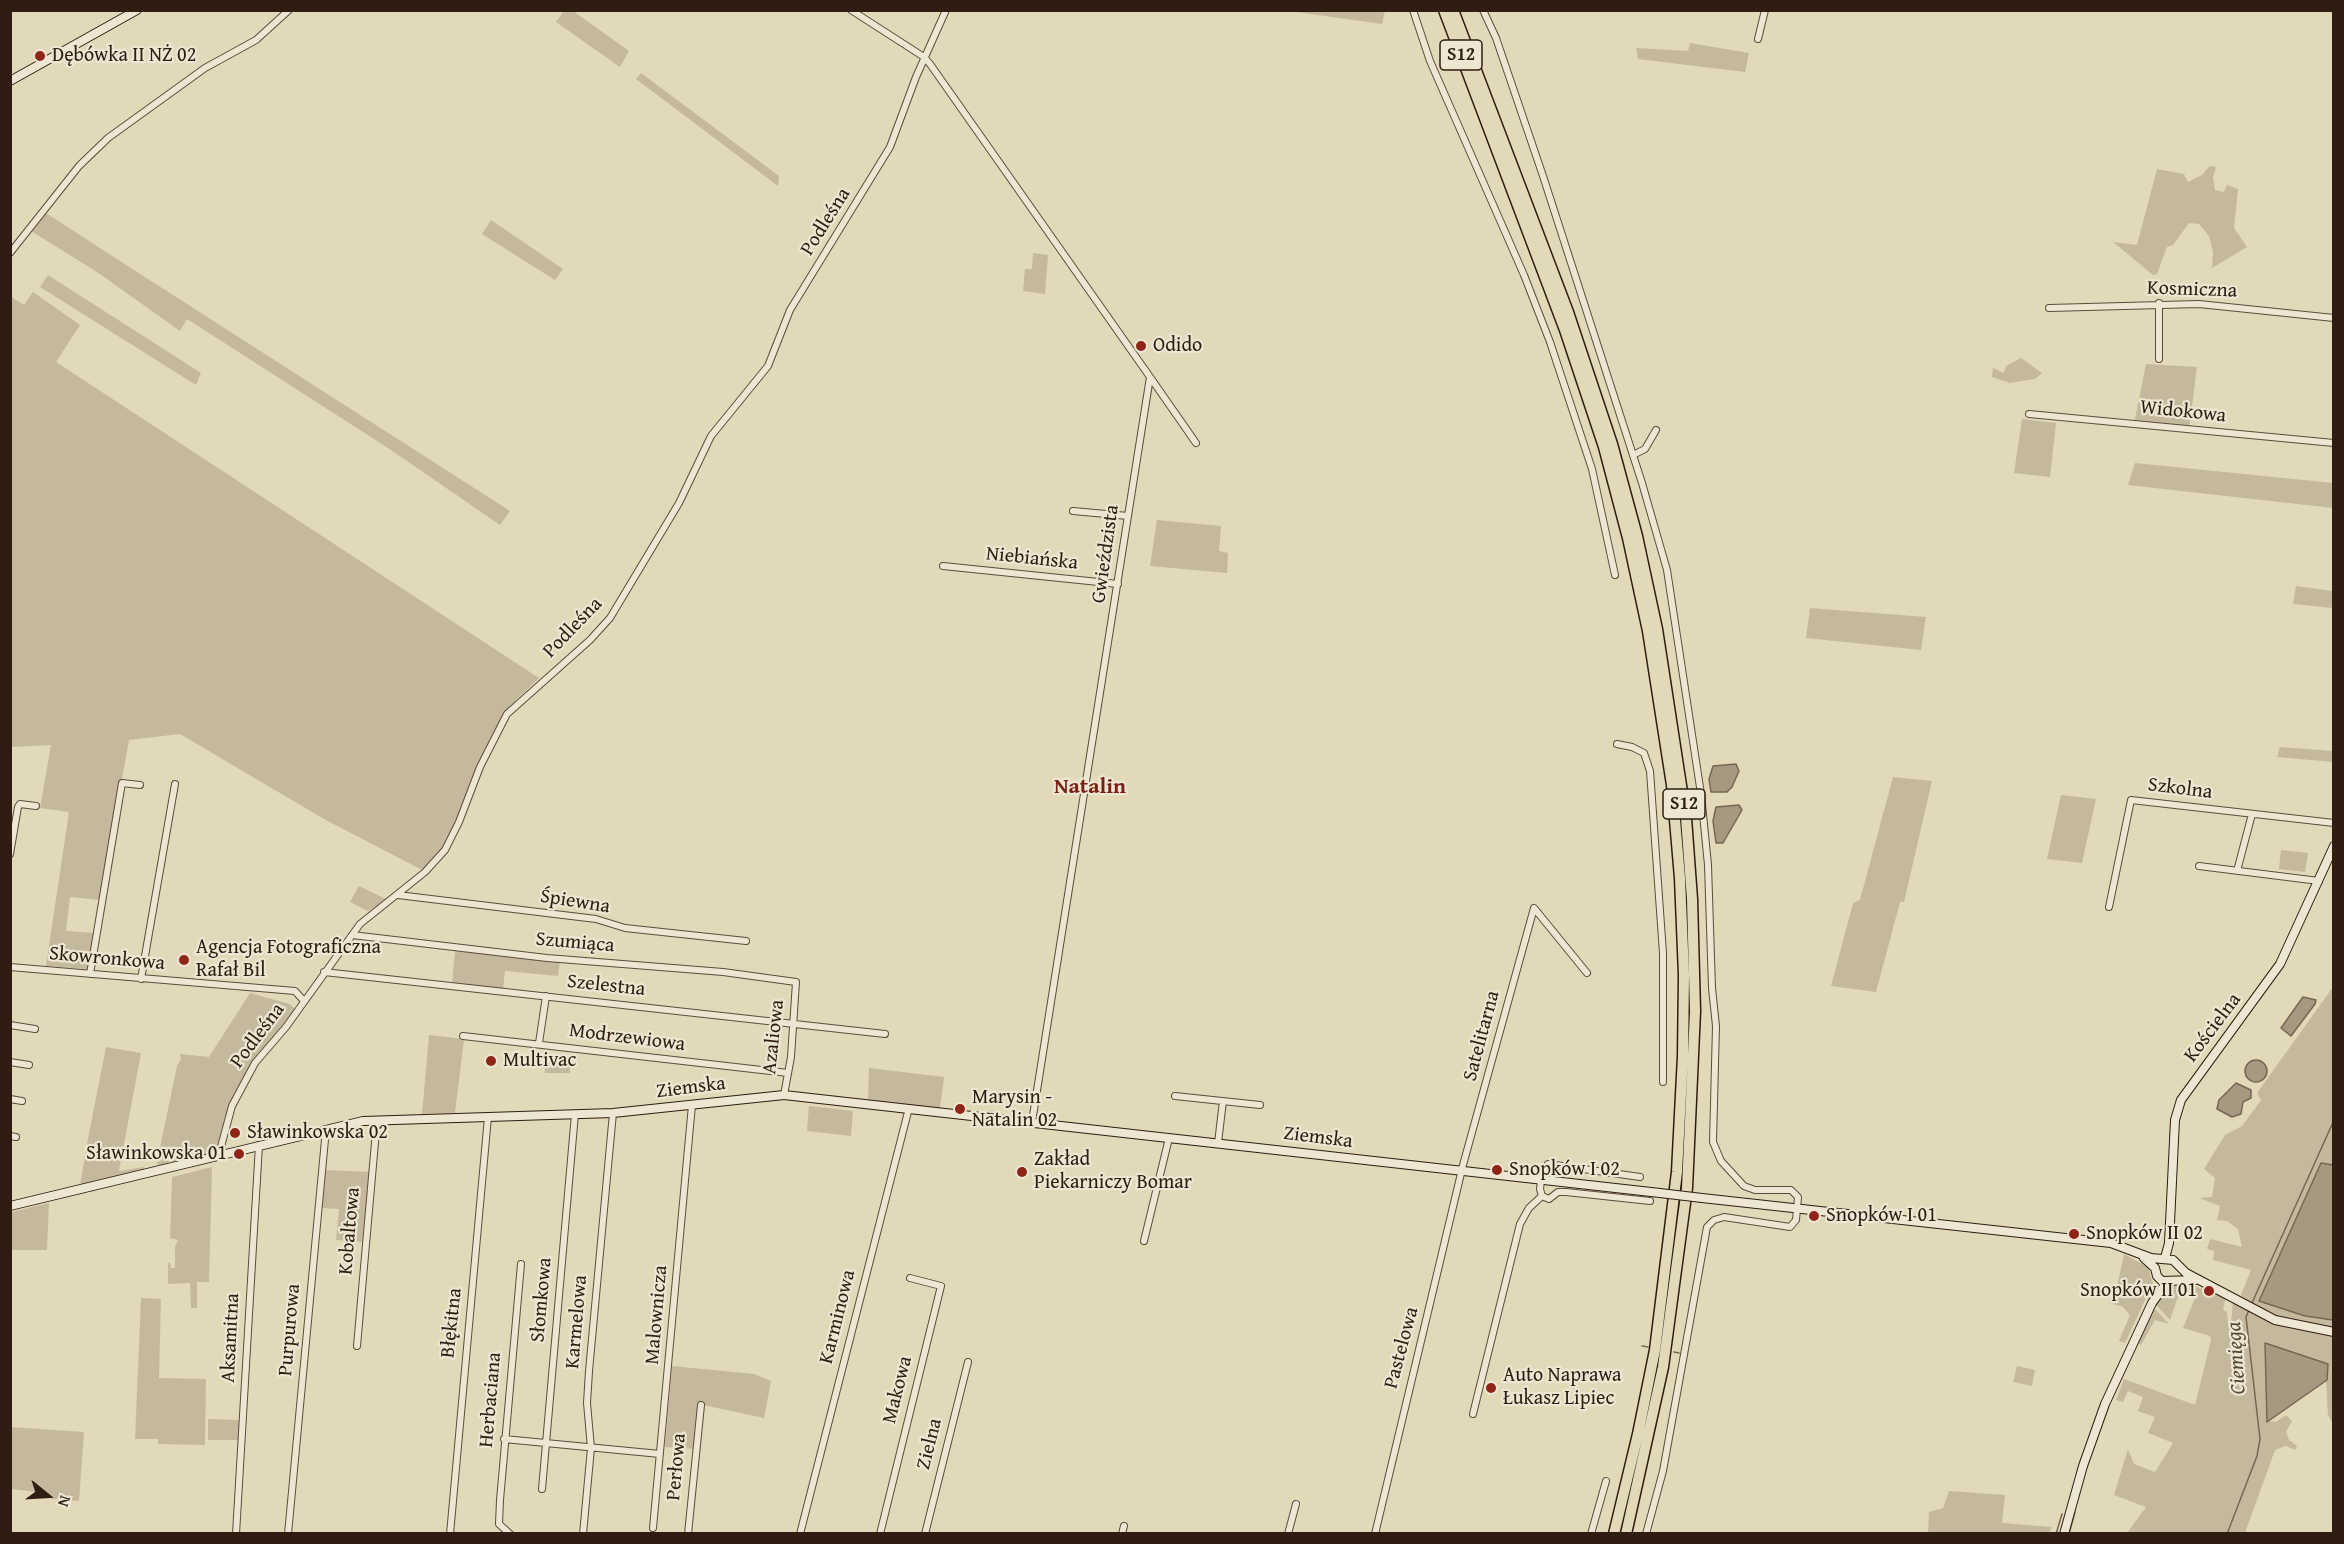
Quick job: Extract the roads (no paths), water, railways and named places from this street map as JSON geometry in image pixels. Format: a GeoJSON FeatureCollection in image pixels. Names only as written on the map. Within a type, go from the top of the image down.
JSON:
{"type":"FeatureCollection","features":[{"type":"Feature","properties":{"kind":"highway","name":"S12"},"geometry":{"type":"LineString","coordinates":[[1444,10],[1483,99],[1579,341],[1622,477],[1659,637],[1680,769],[1692,899],[1695,1011],[1687,1188],[1665,1356],[1626,1533]]}},
{"type":"Feature","properties":{"kind":"highway","name":"S12"},"geometry":{"type":"LineString","coordinates":[[1454,10],[1483,99],[1574,352],[1613,480],[1651,646],[1675,820],[1684,985],[1683,1077],[1677,1181],[1655,1350],[1614,1533]]}},
{"type":"Feature","properties":{"kind":"street"},"geometry":{"type":"LineString","coordinates":[[10,81],[137,10]]}},
{"type":"Feature","properties":{"kind":"street"},"geometry":{"type":"LineString","coordinates":[[10,253],[79,166],[108,138],[205,68],[256,40],[289,10]]}},
{"type":"Feature","properties":{"kind":"street"},"geometry":{"type":"LineString","coordinates":[[851,10],[924,57],[1196,443]]}},
{"type":"Feature","properties":{"kind":"street","name":"Podleśna"},"geometry":{"type":"LineString","coordinates":[[219,1154],[227,1121],[247,1076],[324,972],[369,916],[433,865],[445,850],[459,822],[480,767],[507,714],[590,640],[610,618],[679,503],[711,436],[768,366],[790,310],[890,147],[924,57],[946,10]]}},
{"type":"Feature","properties":{"kind":"street"},"geometry":{"type":"LineString","coordinates":[[1413,10],[1430,61],[1524,275],[1550,342],[1592,469],[1615,575]]}},
{"type":"Feature","properties":{"kind":"street"},"geometry":{"type":"LineString","coordinates":[[1483,10],[1496,38],[1543,176],[1633,455],[1667,570],[1701,794],[1711,898],[1712,988],[1716,1026],[1713,1142],[1721,1161],[1739,1182],[1755,1190],[1793,1190],[1798,1195],[1795,1223],[1787,1228],[1724,1217],[1714,1220],[1707,1227],[1663,1471],[1646,1533]]}},
{"type":"Feature","properties":{"kind":"street"},"geometry":{"type":"LineString","coordinates":[[1758,39],[1766,10]]}},
{"type":"Feature","properties":{"kind":"street"},"geometry":{"type":"LineString","coordinates":[[2159,303],[2159,359]]}},
{"type":"Feature","properties":{"kind":"street","name":"Kosmiczna"},"geometry":{"type":"LineString","coordinates":[[2049,308],[2159,303],[2199,304],[2334,318]]}},
{"type":"Feature","properties":{"kind":"street","name":"Gwieździsta"},"geometry":{"type":"LineString","coordinates":[[1032,1122],[1150,377]]}},
{"type":"Feature","properties":{"kind":"street","name":"Widokowa"},"geometry":{"type":"LineString","coordinates":[[2029,414],[2334,443]]}},
{"type":"Feature","properties":{"kind":"street"},"geometry":{"type":"LineString","coordinates":[[1633,455],[1646,449],[1656,430]]}},
{"type":"Feature","properties":{"kind":"street"},"geometry":{"type":"LineString","coordinates":[[1073,510],[1128,516]]}},
{"type":"Feature","properties":{"kind":"street","name":"Niebiańska"},"geometry":{"type":"LineString","coordinates":[[943,566],[1118,584]]}},
{"type":"Feature","properties":{"kind":"street"},"geometry":{"type":"LineString","coordinates":[[1617,744],[1640,750],[1647,758],[1650,771],[1663,953],[1663,1082]]}},
{"type":"Feature","properties":{"kind":"street"},"geometry":{"type":"LineString","coordinates":[[90,975],[122,783],[140,785]]}},
{"type":"Feature","properties":{"kind":"street"},"geometry":{"type":"LineString","coordinates":[[141,979],[175,784]]}},
{"type":"Feature","properties":{"kind":"street","name":"Szkolna"},"geometry":{"type":"LineString","coordinates":[[2109,907],[2131,800],[2334,823]]}},
{"type":"Feature","properties":{"kind":"street"},"geometry":{"type":"LineString","coordinates":[[10,854],[18,807],[20,804],[36,806]]}},
{"type":"Feature","properties":{"kind":"street"},"geometry":{"type":"LineString","coordinates":[[2237,871],[2252,814]]}},
{"type":"Feature","properties":{"kind":"street","name":"Kościelna"},"geometry":{"type":"LineString","coordinates":[[2166,1259],[2169,1242],[2175,1120],[2181,1100],[2280,964],[2334,846]]}},
{"type":"Feature","properties":{"kind":"street"},"geometry":{"type":"LineString","coordinates":[[2199,866],[2319,881]]}},
{"type":"Feature","properties":{"kind":"street","name":"Śpiewna"},"geometry":{"type":"LineString","coordinates":[[398,895],[596,919],[626,928],[746,941]]}},
{"type":"Feature","properties":{"kind":"street","name":"Satelitarna"},"geometry":{"type":"LineString","coordinates":[[1462,1172],[1534,908],[1587,973]]}},
{"type":"Feature","properties":{"kind":"street","name":"Szumiąca"},"geometry":{"type":"LineString","coordinates":[[352,935],[547,958],[723,972],[796,982]]}},
{"type":"Feature","properties":{"kind":"street","name":"Skowronkowa"},"geometry":{"type":"LineString","coordinates":[[10,967],[311,991]]}},
{"type":"Feature","properties":{"kind":"street","name":"Szelestna"},"geometry":{"type":"LineString","coordinates":[[324,972],[885,1034]]}},
{"type":"Feature","properties":{"kind":"street","name":"Azaliowa"},"geometry":{"type":"LineString","coordinates":[[784,1095],[796,982]]}},
{"type":"Feature","properties":{"kind":"street"},"geometry":{"type":"LineString","coordinates":[[295,991],[304,1001]]}},
{"type":"Feature","properties":{"kind":"street"},"geometry":{"type":"LineString","coordinates":[[539,1043],[546,996]]}},
{"type":"Feature","properties":{"kind":"street"},"geometry":{"type":"LineString","coordinates":[[10,1025],[35,1029]]}},
{"type":"Feature","properties":{"kind":"street","name":"Modrzewiowa"},"geometry":{"type":"LineString","coordinates":[[463,1036],[788,1073]]}},
{"type":"Feature","properties":{"kind":"street"},"geometry":{"type":"LineString","coordinates":[[10,1062],[29,1065]]}},
{"type":"Feature","properties":{"kind":"street","name":"Ziemska"},"geometry":{"type":"LineString","coordinates":[[10,1206],[219,1154],[326,1129],[377,1120],[613,1113],[784,1095],[2111,1243],[2139,1254]]}},
{"type":"Feature","properties":{"kind":"street"},"geometry":{"type":"LineString","coordinates":[[1175,1096],[1260,1105]]}},
{"type":"Feature","properties":{"kind":"street"},"geometry":{"type":"LineString","coordinates":[[10,1099],[22,1101]]}},
{"type":"Feature","properties":{"kind":"street"},"geometry":{"type":"LineString","coordinates":[[1218,1143],[1223,1101]]}},
{"type":"Feature","properties":{"kind":"street","name":"Malownicza"},"geometry":{"type":"LineString","coordinates":[[653,1528],[692,1105]]}},
{"type":"Feature","properties":{"kind":"street","name":"Karminowa"},"geometry":{"type":"LineString","coordinates":[[800,1533],[909,1108]]}},
{"type":"Feature","properties":{"kind":"street","name":"Karmelowa"},"geometry":{"type":"LineString","coordinates":[[583,1533],[591,1448],[588,1392],[613,1113]]}},
{"type":"Feature","properties":{"kind":"street","name":"Słomkowa"},"geometry":{"type":"LineString","coordinates":[[542,1489],[575,1114]]}},
{"type":"Feature","properties":{"kind":"street","name":"Błękitna"},"geometry":{"type":"LineString","coordinates":[[450,1533],[488,1117]]}},
{"type":"Feature","properties":{"kind":"street","name":"Kobaltowa"},"geometry":{"type":"LineString","coordinates":[[357,1346],[377,1120]]}},
{"type":"Feature","properties":{"kind":"street","name":"Purpurowa"},"geometry":{"type":"LineString","coordinates":[[288,1533],[326,1129]]}},
{"type":"Feature","properties":{"kind":"street"},"geometry":{"type":"LineString","coordinates":[[1144,1242],[1169,1138]]}},
{"type":"Feature","properties":{"kind":"street","name":"Aksamitna"},"geometry":{"type":"LineString","coordinates":[[236,1533],[259,1145]]}},
{"type":"Feature","properties":{"kind":"street"},"geometry":{"type":"LineString","coordinates":[[1542,1196],[1541,1180],[1544,1167],[1548,1164],[1640,1177]]}},
{"type":"Feature","properties":{"kind":"street","name":"Pastelowa"},"geometry":{"type":"LineString","coordinates":[[1375,1533],[1462,1172]]}},
{"type":"Feature","properties":{"kind":"street"},"geometry":{"type":"LineString","coordinates":[[1542,1196],[1549,1199],[1558,1192],[1566,1192],[1650,1201]]}},
{"type":"Feature","properties":{"kind":"street"},"geometry":{"type":"LineString","coordinates":[[1473,1414],[1520,1224],[1529,1208],[1542,1196]]}},
{"type":"Feature","properties":{"kind":"street"},"geometry":{"type":"LineString","coordinates":[[2139,1254],[2166,1259],[2179,1269],[2280,1322],[2334,1332]]}},
{"type":"Feature","properties":{"kind":"street"},"geometry":{"type":"LineString","coordinates":[[2064,1533],[2083,1466],[2105,1404],[2152,1304],[2158,1278],[2155,1268],[2139,1254]]}},
{"type":"Feature","properties":{"kind":"street"},"geometry":{"type":"LineString","coordinates":[[2155,1268],[2166,1259]]}},
{"type":"Feature","properties":{"kind":"street","name":"Herbaciana"},"geometry":{"type":"LineString","coordinates":[[510,1533],[499,1524],[504,1439],[521,1264]]}},
{"type":"Feature","properties":{"kind":"street"},"geometry":{"type":"LineString","coordinates":[[2152,1304],[2179,1269]]}},
{"type":"Feature","properties":{"kind":"street","name":"Makowa"},"geometry":{"type":"LineString","coordinates":[[880,1533],[941,1286],[910,1278]]}},
{"type":"Feature","properties":{"kind":"street"},"geometry":{"type":"LineString","coordinates":[[2158,1278],[2200,1280]]}},
{"type":"Feature","properties":{"kind":"street","name":"Zielna"},"geometry":{"type":"LineString","coordinates":[[925,1533],[968,1362]]}},
{"type":"Feature","properties":{"kind":"street","name":"Perłowa"},"geometry":{"type":"LineString","coordinates":[[688,1533],[701,1405]]}},
{"type":"Feature","properties":{"kind":"street"},"geometry":{"type":"LineString","coordinates":[[504,1439],[660,1454]]}},
{"type":"Feature","properties":{"kind":"street"},"geometry":{"type":"LineString","coordinates":[[1591,1533],[1606,1481]]}},
{"type":"Feature","properties":{"kind":"street"},"geometry":{"type":"LineString","coordinates":[[1288,1533],[1296,1504]]}},
{"type":"Feature","properties":{"kind":"street"},"geometry":{"type":"LineString","coordinates":[[1122,1533],[1124,1526]]}},
{"type":"Feature","properties":{"kind":"waterway","name":"Ciemięga"},"geometry":{"type":"LineString","coordinates":[[2252,1303],[2334,1120]]}},
{"type":"Feature","properties":{"kind":"waterway","name":"Ciemięga"},"geometry":{"type":"LineString","coordinates":[[2227,1534],[2257,1456],[2260,1439],[2246,1317],[2249,1310]]}},
{"type":"Feature","properties":{"kind":"waterway"},"geometry":{"type":"LineString","coordinates":[[1642,1346],[1648,1347]]}},
{"type":"Feature","properties":{"kind":"waterway"},"geometry":{"type":"LineString","coordinates":[[1674,1352],[1679,1353]]}},
{"type":"Feature","properties":{"kind":"waterway"},"geometry":{"type":"LineString","coordinates":[[2069,1534],[2075,1512]]}},
{"type":"Feature","properties":{"kind":"waterway"},"geometry":{"type":"LineString","coordinates":[[2056,1534],[2062,1514]]}},
{"type":"Feature","properties":{"kind":"place","name":"Dębówka II NŻ 02"},"geometry":{"type":"Point","coordinates":[40,56]}},
{"type":"Feature","properties":{"kind":"place","name":"Odido"},"geometry":{"type":"Point","coordinates":[1141,346]}},
{"type":"Feature","properties":{"kind":"place","name":"Agencja Fotograficzna Rafał Bil"},"geometry":{"type":"Point","coordinates":[184,960]}},
{"type":"Feature","properties":{"kind":"place","name":"Multivac"},"geometry":{"type":"Point","coordinates":[491,1061]}},
{"type":"Feature","properties":{"kind":"place","name":"Marysin - Natalin 02"},"geometry":{"type":"Point","coordinates":[960,1109]}},
{"type":"Feature","properties":{"kind":"place","name":"Sławinkowska 02"},"geometry":{"type":"Point","coordinates":[235,1133]}},
{"type":"Feature","properties":{"kind":"place","name":"Sławinkowska 01"},"geometry":{"type":"Point","coordinates":[239,1154]}},
{"type":"Feature","properties":{"kind":"place","name":"Snopków I 02"},"geometry":{"type":"Point","coordinates":[1497,1170]}},
{"type":"Feature","properties":{"kind":"place","name":"Zakład Piekarniczy Bomar"},"geometry":{"type":"Point","coordinates":[1022,1172]}},
{"type":"Feature","properties":{"kind":"place","name":"Snopków I 01"},"geometry":{"type":"Point","coordinates":[1814,1216]}},
{"type":"Feature","properties":{"kind":"place","name":"Snopków II 02"},"geometry":{"type":"Point","coordinates":[2074,1234]}},
{"type":"Feature","properties":{"kind":"place","name":"Snopków II 01"},"geometry":{"type":"Point","coordinates":[2209,1291]}},
{"type":"Feature","properties":{"kind":"place","name":"Auto Naprawa Łukasz Lipiec"},"geometry":{"type":"Point","coordinates":[1491,1388]}},
{"type":"Feature","properties":{"kind":"district","name":"Natalin"},"geometry":{"type":"Point","coordinates":[1090,787]}}]}
